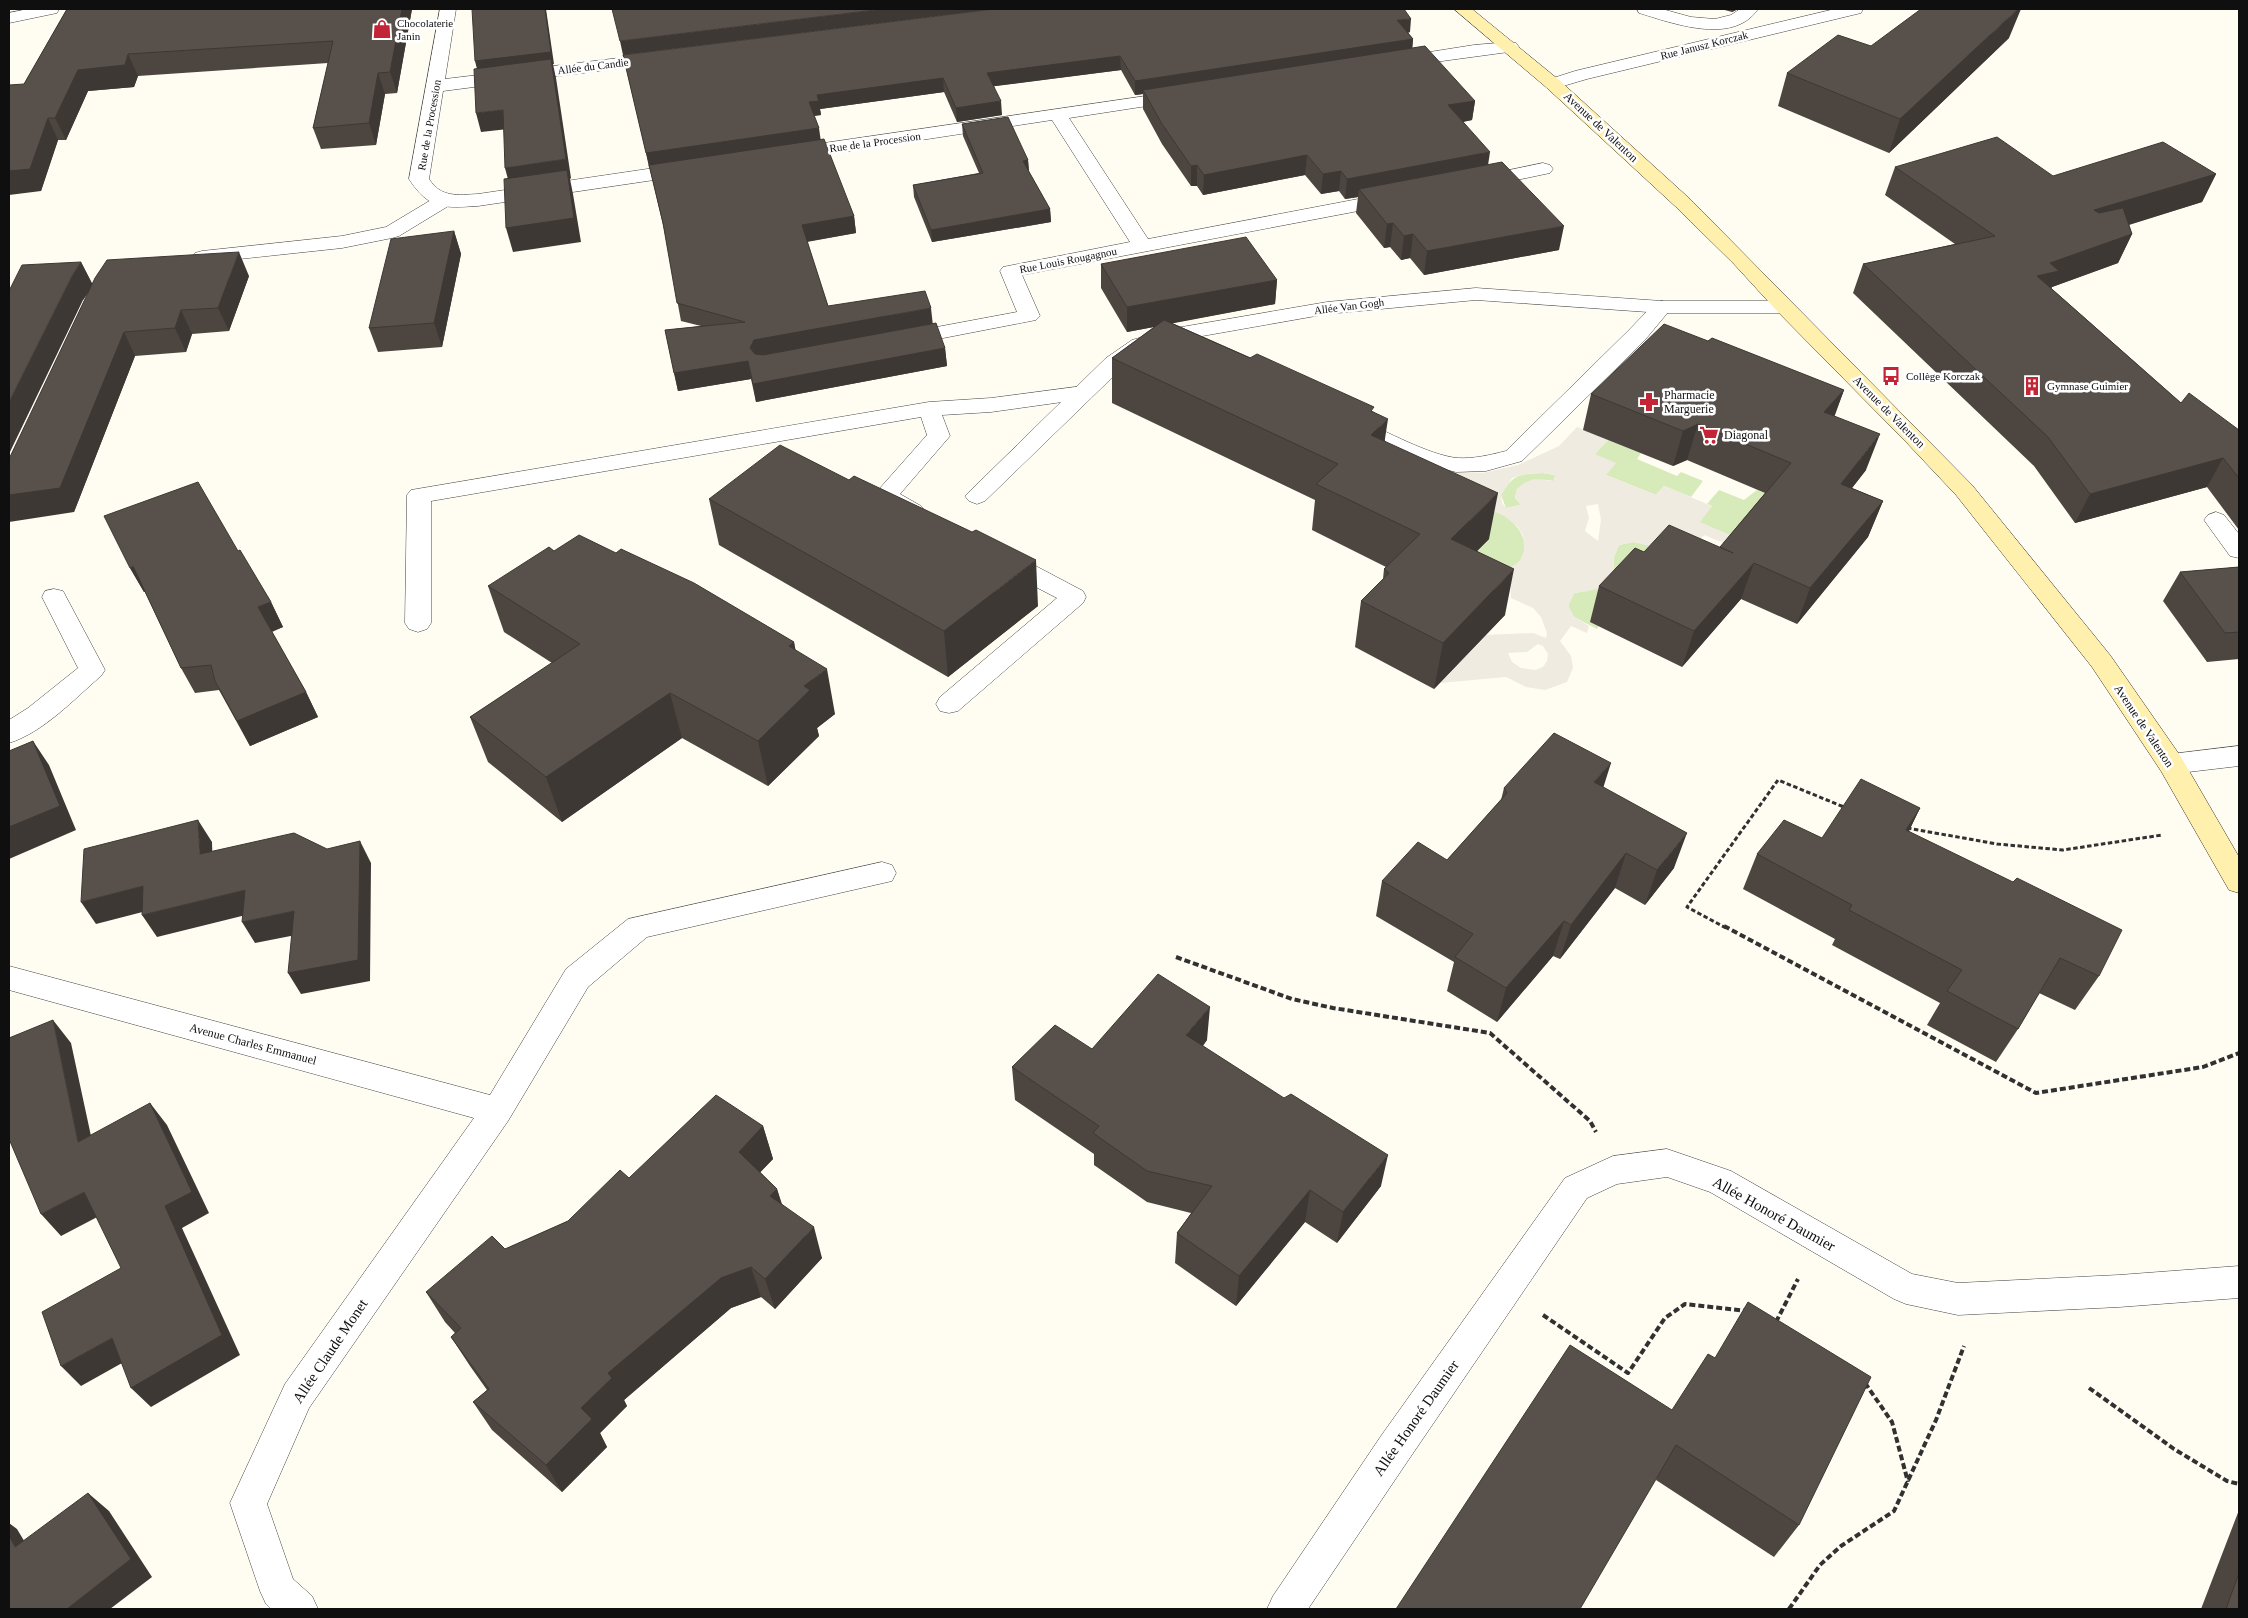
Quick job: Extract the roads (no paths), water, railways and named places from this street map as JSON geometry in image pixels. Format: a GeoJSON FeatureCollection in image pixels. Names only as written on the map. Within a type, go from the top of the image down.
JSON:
{"type":"FeatureCollection","features":[{"type":"Feature","properties":{"kind":"main road","name":"Avenue de Valenton"},"geometry":{"type":"LineString","coordinates":[[1462,9],[1553,84],[1683,203],[1740,259],[1784,307],[1915,438],[1964,490],[2100,661],[2171,764],[2239,882]]}},
{"type":"Feature","properties":{"kind":"street"},"geometry":{"type":"LineString","coordinates":[[9,18],[52,9]]}},
{"type":"Feature","properties":{"kind":"street","name":"Rue de la Procession"},"geometry":{"type":"LineString","coordinates":[[443,201],[426,192],[419,179],[448,9]]}},
{"type":"Feature","properties":{"kind":"street"},"geometry":{"type":"LineString","coordinates":[[1645,9],[1689,22],[1714,23],[1737,19],[1750,9]]}},
{"type":"Feature","properties":{"kind":"street","name":"Rue Janusz Korczak"},"geometry":{"type":"LineString","coordinates":[[1553,84],[1581,75],[1856,9]]}},
{"type":"Feature","properties":{"kind":"street"},"geometry":{"type":"LineString","coordinates":[[1377,65],[1474,50],[1510,47]]}},
{"type":"Feature","properties":{"kind":"street","name":"Allée du Candie"},"geometry":{"type":"LineString","coordinates":[[436,86],[672,56]]}},
{"type":"Feature","properties":{"kind":"street","name":"Rue de la Procession"},"geometry":{"type":"LineString","coordinates":[[773,157],[1194,94]]}},
{"type":"Feature","properties":{"kind":"street"},"geometry":{"type":"LineString","coordinates":[[1058,115],[1143,246]]}},
{"type":"Feature","properties":{"kind":"street"},"geometry":{"type":"LineString","coordinates":[[187,258],[342,242],[392,232],[443,201],[478,200],[704,167]]}},
{"type":"Feature","properties":{"kind":"street"},"geometry":{"type":"LineString","coordinates":[[1456,186],[1543,169]]}},
{"type":"Feature","properties":{"kind":"street","name":"Rue Louis Rougagnou"},"geometry":{"type":"LineString","coordinates":[[883,343],[1029,316],[1010,271],[1416,194]]}},
{"type":"Feature","properties":{"kind":"street","name":"Allée Van Gogh"},"geometry":{"type":"LineString","coordinates":[[977,496],[1114,363],[1140,345],[1170,335],[1327,308],[1476,294],[1662,308],[1784,307]]}},
{"type":"Feature","properties":{"kind":"street"},"geometry":{"type":"LineString","coordinates":[[1332,416],[1428,458],[1456,464],[1486,464],[1514,456],[1646,339],[1662,308]]}},
{"type":"Feature","properties":{"kind":"street"},"geometry":{"type":"LineString","coordinates":[[1170,335],[1204,352]]}},
{"type":"Feature","properties":{"kind":"street"},"geometry":{"type":"LineString","coordinates":[[418,623],[419,495],[929,408],[991,405],[1083,393]]}},
{"type":"Feature","properties":{"kind":"street"},"geometry":{"type":"LineString","coordinates":[[928,519],[885,496],[939,436],[929,408]]}},
{"type":"Feature","properties":{"kind":"street"},"geometry":{"type":"LineString","coordinates":[[2216,520],[2239,550]]}},
{"type":"Feature","properties":{"kind":"street"},"geometry":{"type":"LineString","coordinates":[[949,704],[1074,597],[988,551]]}},
{"type":"Feature","properties":{"kind":"street"},"geometry":{"type":"LineString","coordinates":[[9,733],[37,715],[92,670],[54,597]]}},
{"type":"Feature","properties":{"kind":"street"},"geometry":{"type":"LineString","coordinates":[[2171,764],[2239,756]]}},
{"type":"Feature","properties":{"kind":"street","name":"Allée Claude Monet"},"geometry":{"type":"LineString","coordinates":[[299,1609],[279,1591],[248,1503],[297,1396],[497,1111],[577,978],[638,927],[882,873]]}},
{"type":"Feature","properties":{"kind":"street","name":"Avenue Charles Emmanuel"},"geometry":{"type":"LineString","coordinates":[[9,978],[497,1111]]}},
{"type":"Feature","properties":{"kind":"street","name":"Allée Honoré Daumier"},"geometry":{"type":"LineString","coordinates":[[1286,1609],[1394,1449],[1576,1188],[1613,1170],[1667,1163],[1720,1181],[1906,1288],[1958,1299],[2239,1282]]}},
{"type":"Feature","properties":{"kind":"place","name":"Chocolaterie Janin"},"geometry":{"type":"Point","coordinates":[382,29]}},
{"type":"Feature","properties":{"kind":"place","name":"Collège Korczak"},"geometry":{"type":"Point","coordinates":[1891,376]}},
{"type":"Feature","properties":{"kind":"place","name":"Gymnase Guimier"},"geometry":{"type":"Point","coordinates":[2032,386]}},
{"type":"Feature","properties":{"kind":"place","name":"Pharmacie Marguerie"},"geometry":{"type":"Point","coordinates":[1649,402]}},
{"type":"Feature","properties":{"kind":"place","name":"Diagonal"},"geometry":{"type":"Point","coordinates":[1709,435]}}]}
